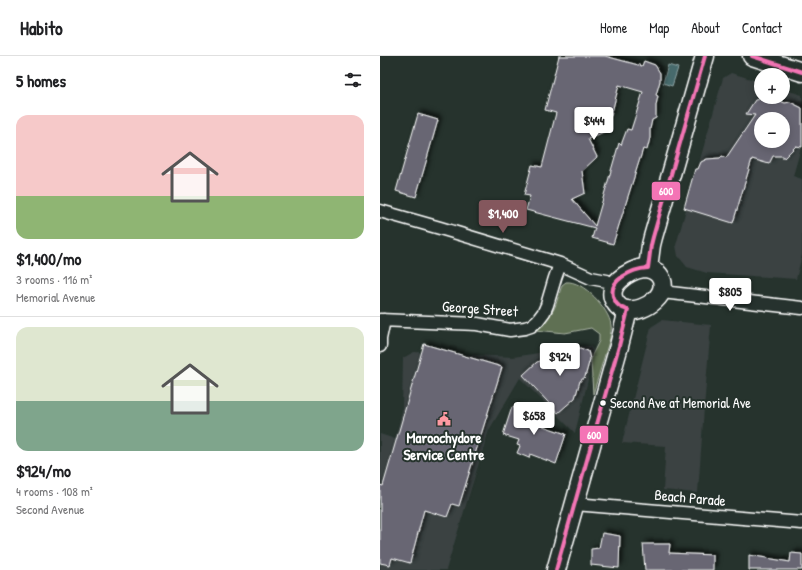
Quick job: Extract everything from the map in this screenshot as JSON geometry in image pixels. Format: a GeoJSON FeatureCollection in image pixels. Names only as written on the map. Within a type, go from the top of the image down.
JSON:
{"type":"FeatureCollection","features":[{"type":"Feature","properties":{"kind":"street"},"geometry":{"type":"LineString","coordinates":[[648,268],[653,237],[705,56]]}},
{"type":"Feature","properties":{"kind":"street"},"geometry":{"type":"LineString","coordinates":[[752,56],[802,72]]}},
{"type":"Feature","properties":{"kind":"street"},"geometry":{"type":"LineString","coordinates":[[380,211],[560,264],[591,278],[607,281],[616,285]]}},
{"type":"Feature","properties":{"kind":"street","name":"George Street"},"geometry":{"type":"LineString","coordinates":[[382,320],[477,324],[510,330],[525,328],[531,326],[538,320],[548,305],[560,264]]}},
{"type":"Feature","properties":{"kind":"street"},"geometry":{"type":"LineString","coordinates":[[643,268],[654,270],[663,280],[662,292],[656,299],[645,307],[634,311],[622,309],[613,300],[613,290],[616,285],[624,276],[632,271],[643,268]]}},
{"type":"Feature","properties":{"kind":"street"},"geometry":{"type":"LineString","coordinates":[[662,292],[802,308]]}},
{"type":"Feature","properties":{"kind":"street"},"geometry":{"type":"LineString","coordinates":[[556,570],[628,310]]}},
{"type":"Feature","properties":{"kind":"street"},"geometry":{"type":"LineString","coordinates":[[380,346],[382,320]]}},
{"type":"Feature","properties":{"kind":"street","name":"Beach Parade"},"geometry":{"type":"LineString","coordinates":[[575,504],[802,523]]}},
{"type":"Feature","properties":{"kind":"shaded area"},"geometry":{"type":"Polygon","coordinates":[[[731,73],[754,80],[754,104],[790,104],[790,91],[802,95],[802,144],[793,176],[802,179],[802,255],[796,279],[707,273],[687,267],[678,256],[676,245],[723,78],[731,73]]]}},
{"type":"Feature","properties":{"kind":"shaded area"},"geometry":{"type":"Polygon","coordinates":[[[662,320],[711,325],[698,493],[663,490],[666,446],[622,443],[651,327],[662,320]]]}},
{"type":"Feature","properties":{"kind":"shaded area"},"geometry":{"type":"Polygon","coordinates":[[[590,346],[593,349],[594,355],[575,433],[520,378],[489,430],[446,570],[380,570],[380,434],[395,439],[402,411],[403,358],[414,352],[513,357],[590,346]]]}},
{"type":"Feature","properties":{"kind":"green space"},"geometry":{"type":"Polygon","coordinates":[[[566,282],[580,286],[594,297],[606,311],[611,325],[610,338],[593,394],[591,362],[592,355],[599,341],[599,334],[591,328],[565,333],[536,330],[553,311],[562,285],[566,282]]]}},
{"type":"Feature","properties":{"kind":"water"},"geometry":{"type":"Polygon","coordinates":[[[668,65],[678,68],[672,86],[663,83],[668,65]]]}},
{"type":"Feature","properties":{"kind":"building"},"geometry":{"type":"Polygon","coordinates":[[[559,56],[605,56],[642,66],[644,61],[655,65],[660,73],[660,81],[656,95],[658,96],[656,118],[652,120],[647,150],[643,149],[613,244],[592,238],[595,228],[526,210],[530,196],[524,195],[532,165],[542,167],[556,113],[545,110],[559,56]],[[619,85],[611,116],[596,123],[606,131],[588,139],[597,157],[582,171],[585,193],[572,199],[595,226],[619,143],[621,145],[627,129],[631,130],[643,92],[619,85]]]}},
{"type":"Feature","properties":{"kind":"building"},"geometry":{"type":"Polygon","coordinates":[[[754,102],[754,104],[790,104],[790,102],[802,108],[802,147],[796,146],[783,159],[783,156],[773,156],[769,164],[752,159],[733,223],[684,208],[695,169],[698,169],[701,162],[707,159],[720,158],[722,156],[726,158],[754,116],[754,148],[790,148],[790,112],[754,112],[754,115],[746,114],[754,102]]]}},
{"type":"Feature","properties":{"kind":"building"},"geometry":{"type":"Polygon","coordinates":[[[418,114],[438,120],[416,197],[396,191],[418,114]]]}},
{"type":"Feature","properties":{"kind":"building","name":"Maroochydore Service Centre"},"geometry":{"type":"Polygon","coordinates":[[[424,344],[502,367],[459,506],[452,504],[447,517],[424,510],[410,563],[392,558],[390,565],[380,563],[380,485],[383,486],[424,344]]]}},
{"type":"Feature","properties":{"kind":"building"},"geometry":{"type":"Polygon","coordinates":[[[580,348],[588,351],[590,359],[585,377],[580,381],[575,398],[558,413],[523,375],[537,362],[544,360],[547,356],[580,348]]]}},
{"type":"Feature","properties":{"kind":"building"},"geometry":{"type":"Polygon","coordinates":[[[512,407],[549,421],[543,426],[566,434],[556,464],[530,454],[529,458],[517,453],[520,446],[517,445],[519,440],[503,435],[512,407]]]}},
{"type":"Feature","properties":{"kind":"building"},"geometry":{"type":"Polygon","coordinates":[[[602,533],[620,536],[619,568],[591,565],[591,549],[599,548],[602,533]]]}},
{"type":"Feature","properties":{"kind":"building"},"geometry":{"type":"Polygon","coordinates":[[[643,544],[670,544],[669,553],[713,555],[713,570],[645,570],[643,544]]]}},
{"type":"Feature","properties":{"kind":"building"},"geometry":{"type":"Polygon","coordinates":[[[791,553],[802,554],[802,570],[749,570],[749,555],[790,562],[791,553]]]}},
{"type":"Feature","properties":{"kind":"transit line","name":"600"},"geometry":{"type":"LineString","coordinates":[[556,570],[628,310],[616,303],[613,292],[614,286],[617,281],[629,273],[648,268],[653,237],[705,56]]}},
{"type":"Feature","properties":{"kind":"transit line","name":"600"},"geometry":{"type":"LineString","coordinates":[[752,56],[802,72]]}},
{"type":"Feature","properties":{"kind":"place","name":"Second Ave at Memorial Ave"},"geometry":{"type":"Point","coordinates":[603,403]}},
{"type":"Feature","properties":{"kind":"place","name":"Maroochydore Service Centre"},"geometry":{"type":"Point","coordinates":[444,419]}}]}
